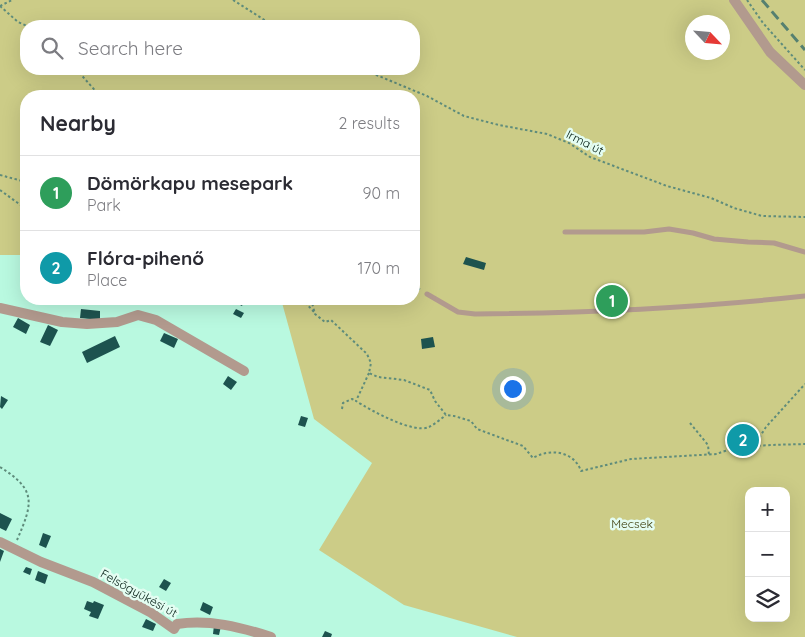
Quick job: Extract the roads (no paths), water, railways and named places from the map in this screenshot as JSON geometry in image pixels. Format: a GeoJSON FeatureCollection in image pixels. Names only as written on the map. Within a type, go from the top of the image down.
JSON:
{"type":"FeatureCollection","features":[{"type":"Feature","properties":{"kind":"street"},"geometry":{"type":"LineString","coordinates":[[734,0],[770,52],[805,85]]}},
{"type":"Feature","properties":{"kind":"street"},"geometry":{"type":"LineString","coordinates":[[0,308],[62,322],[87,324],[117,322],[138,315],[156,320],[244,371]]}},
{"type":"Feature","properties":{"kind":"street","name":"Felsőgyükési út"},"geometry":{"type":"LineString","coordinates":[[0,542],[41,562],[93,582],[150,612],[174,633],[177,624],[192,622],[241,628],[270,637]]}},
{"type":"Feature","properties":{"kind":"lane"},"geometry":{"type":"LineString","coordinates":[[565,232],[644,232],[669,229],[694,232],[714,238],[774,243],[805,252]]}},
{"type":"Feature","properties":{"kind":"lane"},"geometry":{"type":"LineString","coordinates":[[427,294],[458,312],[475,314],[586,313],[758,302],[805,296]]}},
{"type":"Feature","properties":{"kind":"railway"},"geometry":{"type":"LineString","coordinates":[[762,0],[805,50]]}},
{"type":"Feature","properties":{"kind":"place","name":"Dömörkapu mesepark"},"geometry":{"type":"Point","coordinates":[612,301]}},
{"type":"Feature","properties":{"kind":"place","name":"Flóra-pihenő"},"geometry":{"type":"Point","coordinates":[743,440]}},
{"type":"Feature","properties":{"kind":"park label","name":"Mecsek"},"geometry":{"type":"Point","coordinates":[632,523]}}]}
